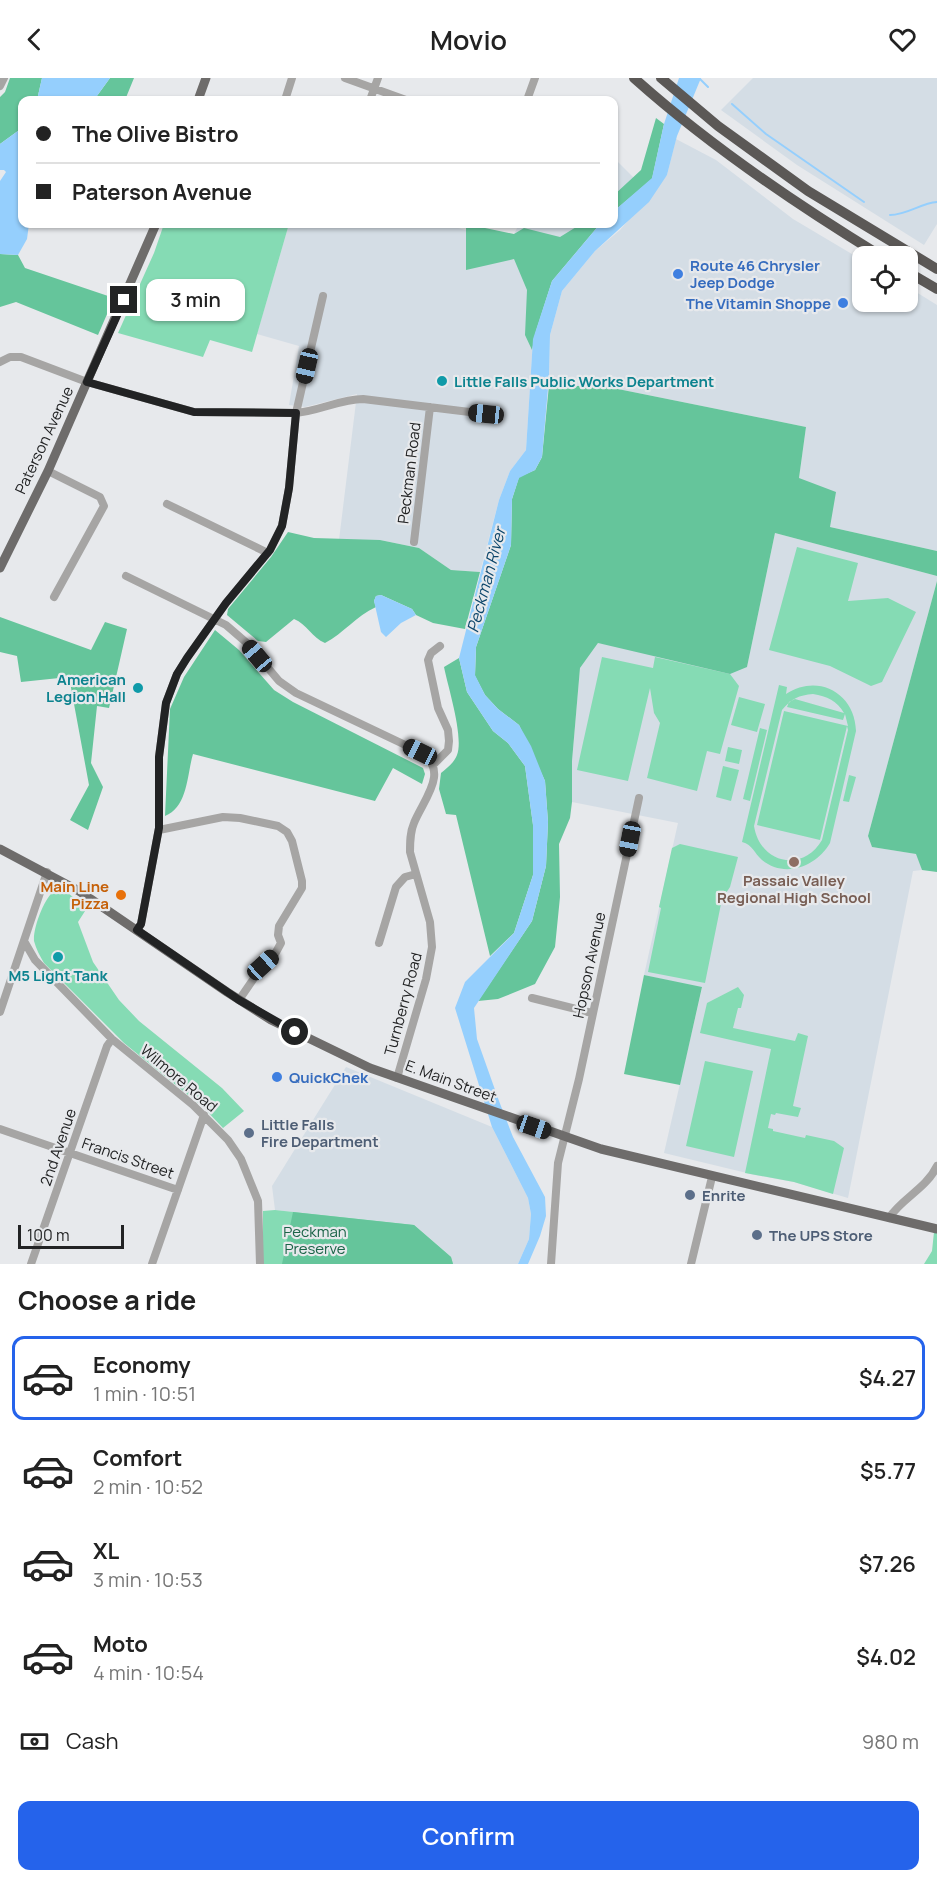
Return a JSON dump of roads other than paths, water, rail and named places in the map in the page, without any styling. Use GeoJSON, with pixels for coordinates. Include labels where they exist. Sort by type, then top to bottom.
{"type":"FeatureCollection","features":[{"type":"Feature","properties":{"kind":"highway"},"geometry":{"type":"LineString","coordinates":[[634,78],[660,102],[777,191],[865,246]]}},
{"type":"Feature","properties":{"kind":"highway"},"geometry":{"type":"LineString","coordinates":[[665,81],[763,160],[808,191],[937,269]]}},
{"type":"Feature","properties":{"kind":"highway"},"geometry":{"type":"LineString","coordinates":[[918,278],[937,289]]}},
{"type":"Feature","properties":{"kind":"main road"},"geometry":{"type":"LineString","coordinates":[[199,96],[206,78]]}},
{"type":"Feature","properties":{"kind":"main road","name":"Paterson Avenue"},"geometry":{"type":"LineString","coordinates":[[0,568],[48,471],[154,228]]}},
{"type":"Feature","properties":{"kind":"main road","name":"E. Main Street"},"geometry":{"type":"LineString","coordinates":[[0,849],[80,891],[271,1020],[332,1051],[397,1078],[601,1149],[937,1229]]}},
{"type":"Feature","properties":{"kind":"street"},"geometry":{"type":"LineString","coordinates":[[0,86],[4,78]]}},
{"type":"Feature","properties":{"kind":"street"},"geometry":{"type":"LineString","coordinates":[[286,96],[292,78]]}},
{"type":"Feature","properties":{"kind":"street"},"geometry":{"type":"LineString","coordinates":[[345,78],[394,96]]}},
{"type":"Feature","properties":{"kind":"street"},"geometry":{"type":"LineString","coordinates":[[371,96],[378,78]]}},
{"type":"Feature","properties":{"kind":"street"},"geometry":{"type":"LineString","coordinates":[[528,96],[534,80]]}},
{"type":"Feature","properties":{"kind":"street"},"geometry":{"type":"LineString","coordinates":[[137,930],[141,924],[159,830],[159,757],[166,703],[177,674],[214,618],[268,553],[282,526],[289,488],[296,413],[323,296]]}},
{"type":"Feature","properties":{"kind":"street"},"geometry":{"type":"LineString","coordinates":[[0,362],[10,357],[21,357],[87,382],[194,412],[312,412],[356,399],[486,414]]}},
{"type":"Feature","properties":{"kind":"street","name":"Peckman Road"},"geometry":{"type":"LineString","coordinates":[[414,542],[430,407]]}},
{"type":"Feature","properties":{"kind":"street"},"geometry":{"type":"LineString","coordinates":[[48,471],[96,494],[102,499],[104,506],[54,597]]}},
{"type":"Feature","properties":{"kind":"street"},"geometry":{"type":"LineString","coordinates":[[167,504],[268,553]]}},
{"type":"Feature","properties":{"kind":"street"},"geometry":{"type":"LineString","coordinates":[[126,576],[226,625],[248,644],[279,681],[296,693],[420,752],[427,756],[433,765]]}},
{"type":"Feature","properties":{"kind":"street","name":"Turnberry Road"},"geometry":{"type":"LineString","coordinates":[[397,1078],[431,960],[430,922],[410,852],[411,832],[435,775],[433,765],[448,750],[450,741],[448,730],[438,708],[428,660],[430,653],[440,646]]}},
{"type":"Feature","properties":{"kind":"street","name":"Hopson Avenue"},"geometry":{"type":"LineString","coordinates":[[551,1264],[556,1175],[639,798]]}},
{"type":"Feature","properties":{"kind":"street"},"geometry":{"type":"LineString","coordinates":[[159,830],[215,818],[240,818],[278,826],[287,832],[292,841],[302,888],[279,926],[278,935],[281,943],[275,954],[263,965],[239,1000]]}},
{"type":"Feature","properties":{"kind":"street"},"geometry":{"type":"LineString","coordinates":[[0,1012],[47,872]]}},
{"type":"Feature","properties":{"kind":"street"},"geometry":{"type":"LineString","coordinates":[[379,942],[396,887],[405,877],[416,874]]}},
{"type":"Feature","properties":{"kind":"street","name":"Wilmore Road"},"geometry":{"type":"LineString","coordinates":[[24,941],[35,960],[112,1039],[204,1115],[228,1140],[241,1159],[258,1201],[260,1264]]}},
{"type":"Feature","properties":{"kind":"street"},"geometry":{"type":"LineString","coordinates":[[532,998],[592,1013]]}},
{"type":"Feature","properties":{"kind":"street","name":"2nd Avenue"},"geometry":{"type":"LineString","coordinates":[[31,1264],[106,1046],[112,1039]]}},
{"type":"Feature","properties":{"kind":"street"},"geometry":{"type":"LineString","coordinates":[[152,1264],[204,1115]]}},
{"type":"Feature","properties":{"kind":"street","name":"Francis Street"},"geometry":{"type":"LineString","coordinates":[[0,1129],[178,1190]]}},
{"type":"Feature","properties":{"kind":"street"},"geometry":{"type":"LineString","coordinates":[[889,1218],[897,1207],[926,1183],[937,1166]]}},
{"type":"Feature","properties":{"kind":"street"},"geometry":{"type":"LineString","coordinates":[[691,1264],[712,1177]]}},
{"type":"Feature","properties":{"kind":"water"},"geometry":{"type":"Polygon","coordinates":[[[42,78],[110,78],[97,96],[38,96],[42,78]]]}},
{"type":"Feature","properties":{"kind":"water","name":"Peckman River"},"geometry":{"type":"Polygon","coordinates":[[[679,78],[701,78],[677,136],[667,175],[649,202],[595,251],[562,291],[550,335],[542,457],[535,470],[519,478],[512,499],[511,545],[476,647],[475,675],[485,695],[498,709],[519,725],[531,746],[545,781],[548,822],[546,866],[532,921],[474,1008],[477,1039],[499,1101],[513,1137],[545,1197],[546,1216],[540,1236],[528,1264],[518,1264],[529,1239],[531,1214],[528,1198],[492,1127],[455,1008],[465,982],[514,933],[533,875],[533,825],[525,766],[508,743],[493,731],[467,692],[459,658],[499,500],[510,471],[526,450],[533,339],[552,281],[597,228],[618,228],[618,208],[652,178],[664,124],[679,78]]]}},
{"type":"Feature","properties":{"kind":"water"},"geometry":{"type":"Polygon","coordinates":[[[18,131],[18,228],[28,228],[27,239],[18,255],[0,254],[0,181],[6,172],[0,170],[0,144],[18,131]]]}},
{"type":"Feature","properties":{"kind":"water"},"geometry":{"type":"Polygon","coordinates":[[[381,595],[412,609],[416,615],[401,623],[386,637],[381,632],[374,601],[376,596],[381,595]]]}},
{"type":"Feature","properties":{"kind":"waterway"},"geometry":{"type":"LineString","coordinates":[[699,78],[708,87]]}},
{"type":"Feature","properties":{"kind":"waterway"},"geometry":{"type":"LineString","coordinates":[[732,104],[766,134],[864,202]]}},
{"type":"Feature","properties":{"kind":"waterway"},"geometry":{"type":"LineString","coordinates":[[890,215],[937,202]]}},
{"type":"Feature","properties":{"kind":"place","name":"Route 46 Chrysler Jeep Dodge"},"geometry":{"type":"Point","coordinates":[678,274]}},
{"type":"Feature","properties":{"kind":"place","name":"The Vitamin Shoppe"},"geometry":{"type":"Point","coordinates":[843,303]}},
{"type":"Feature","properties":{"kind":"place","name":"Little Falls Public Works Department"},"geometry":{"type":"Point","coordinates":[442,381]}},
{"type":"Feature","properties":{"kind":"place","name":"American Legion Hall"},"geometry":{"type":"Point","coordinates":[138,688]}},
{"type":"Feature","properties":{"kind":"place","name":"Passaic Valley Regional High School"},"geometry":{"type":"Point","coordinates":[794,862]}},
{"type":"Feature","properties":{"kind":"place","name":"Main Line Pizza"},"geometry":{"type":"Point","coordinates":[121,895]}},
{"type":"Feature","properties":{"kind":"place","name":"M5 Light Tank"},"geometry":{"type":"Point","coordinates":[58,957]}},
{"type":"Feature","properties":{"kind":"place","name":"QuickChek"},"geometry":{"type":"Point","coordinates":[277,1077]}},
{"type":"Feature","properties":{"kind":"place","name":"Little Falls Fire Department"},"geometry":{"type":"Point","coordinates":[249,1133]}},
{"type":"Feature","properties":{"kind":"place","name":"Enrite"},"geometry":{"type":"Point","coordinates":[690,1195]}},
{"type":"Feature","properties":{"kind":"place","name":"The UPS Store"},"geometry":{"type":"Point","coordinates":[757,1235]}},
{"type":"Feature","properties":{"kind":"park label","name":"Peckman Preserve"},"geometry":{"type":"Point","coordinates":[315,1240]}}]}
